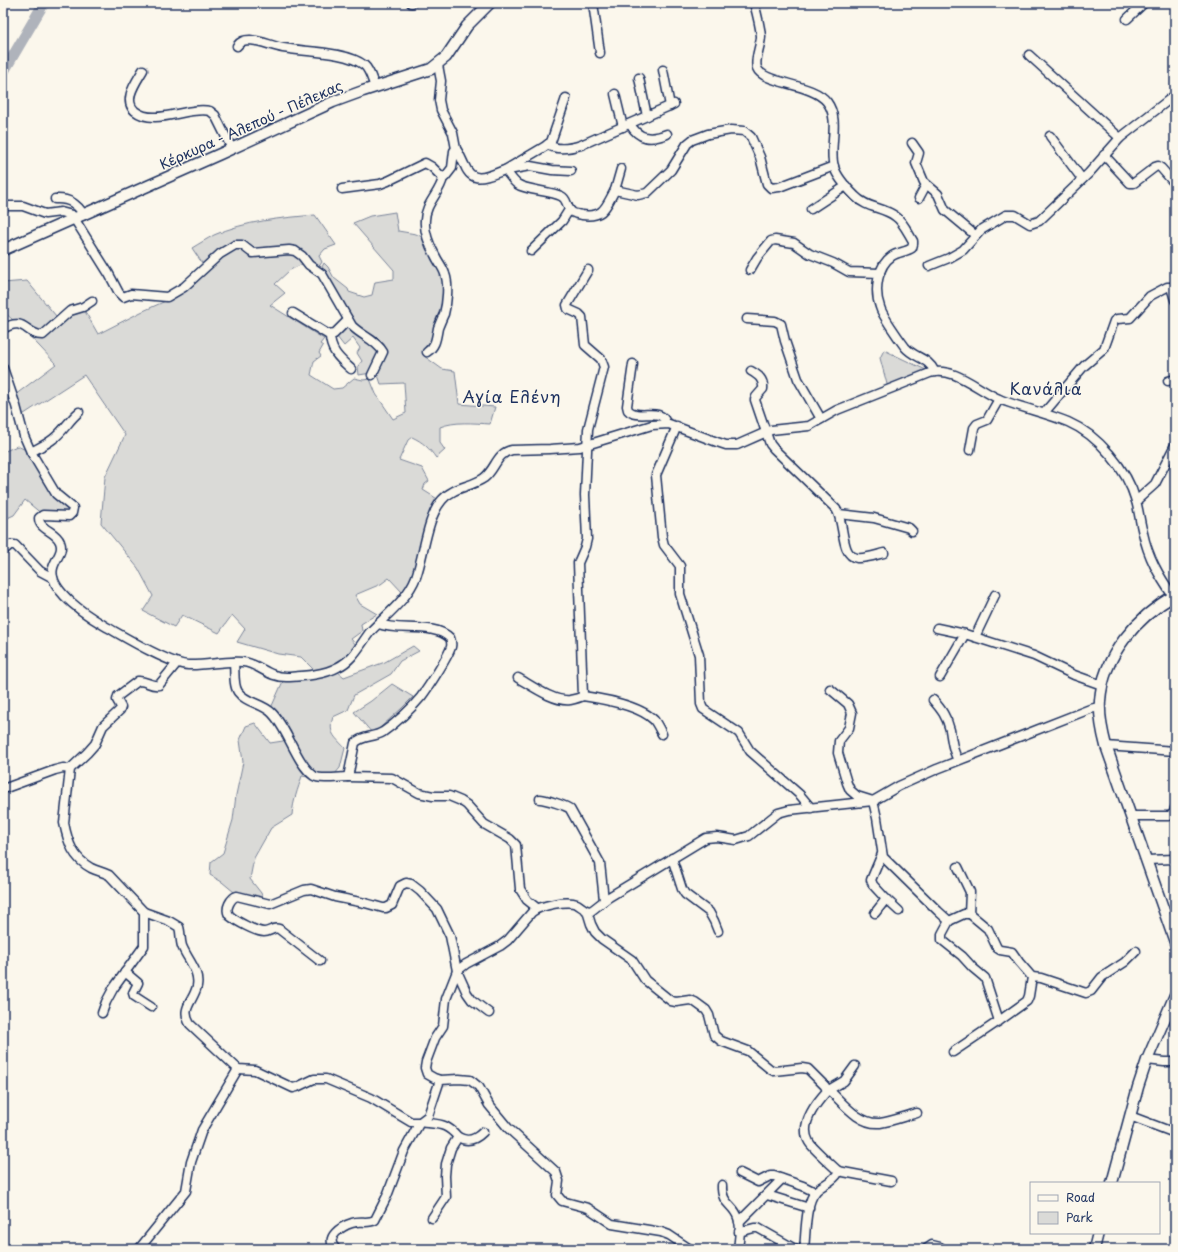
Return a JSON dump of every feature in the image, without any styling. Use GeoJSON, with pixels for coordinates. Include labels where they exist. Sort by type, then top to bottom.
{"type":"FeatureCollection","features":[{"type":"Feature","properties":{"kind":"main road","name":"Κέρκυρα - Αλεπού - Πέλεκας"},"geometry":{"type":"LineString","coordinates":[[3,250],[232,149],[327,105],[375,87],[427,71],[438,65],[446,57],[467,26],[485,4]]}},
{"type":"Feature","properties":{"kind":"main road"},"geometry":{"type":"LineString","coordinates":[[1174,595],[1146,615],[1126,636],[1113,657],[1102,685],[1100,722],[1106,746],[1175,942]]}},
{"type":"Feature","properties":{"kind":"main road"},"geometry":{"type":"LineString","coordinates":[[1112,1182],[1147,1060],[1174,1000]]}},
{"type":"Feature","properties":{"kind":"main road"},"geometry":{"type":"LineString","coordinates":[[1094,1249],[1098,1234]]}},
{"type":"Feature","properties":{"kind":"street"},"geometry":{"type":"LineString","coordinates":[[594,3],[600,53]]}},
{"type":"Feature","properties":{"kind":"street"},"geometry":{"type":"LineString","coordinates":[[754,3],[761,37],[757,67],[762,74],[806,88],[827,102],[832,113],[834,166],[837,173],[846,186],[861,202],[897,217],[913,241],[914,244],[912,248],[893,256],[884,265],[880,274],[877,293],[879,306],[882,313],[905,346],[929,362],[935,372]]}},
{"type":"Feature","properties":{"kind":"street"},"geometry":{"type":"LineString","coordinates":[[1127,19],[1144,3]]}},
{"type":"Feature","properties":{"kind":"street"},"geometry":{"type":"LineString","coordinates":[[237,46],[243,41],[249,40],[283,48],[341,56],[364,65],[368,69],[375,87]]}},
{"type":"Feature","properties":{"kind":"street"},"geometry":{"type":"LineString","coordinates":[[1029,55],[1120,138]]}},
{"type":"Feature","properties":{"kind":"street"},"geometry":{"type":"LineString","coordinates":[[438,65],[441,81],[439,100],[441,110],[453,133],[456,149],[467,172],[473,177],[481,178],[505,170],[530,166],[552,170],[571,171]]}},
{"type":"Feature","properties":{"kind":"street"},"geometry":{"type":"LineString","coordinates":[[143,70],[133,87],[129,99],[132,108],[136,112],[142,115],[160,117],[188,110],[210,111],[215,115],[232,149]]}},
{"type":"Feature","properties":{"kind":"street"},"geometry":{"type":"LineString","coordinates":[[548,144],[550,146],[557,147],[576,146],[592,141],[672,105],[663,70]]}},
{"type":"Feature","properties":{"kind":"street"},"geometry":{"type":"LineString","coordinates":[[639,78],[647,116]]}},
{"type":"Feature","properties":{"kind":"street"},"geometry":{"type":"LineString","coordinates":[[615,94],[626,125],[635,132],[642,136],[658,137],[667,134]]}},
{"type":"Feature","properties":{"kind":"street"},"geometry":{"type":"LineString","coordinates":[[929,266],[949,258],[962,250],[983,228],[1006,215],[1015,216],[1030,224],[1039,221],[1082,179],[1120,138],[1175,95]]}},
{"type":"Feature","properties":{"kind":"street"},"geometry":{"type":"LineString","coordinates":[[505,170],[548,144],[553,136],[566,98]]}},
{"type":"Feature","properties":{"kind":"street"},"geometry":{"type":"LineString","coordinates":[[614,190],[638,195],[647,193],[673,167],[689,142],[703,135],[727,130],[742,130],[749,135],[760,157],[767,184],[771,188],[779,188],[834,166]]}},
{"type":"Feature","properties":{"kind":"street"},"geometry":{"type":"LineString","coordinates":[[1050,136],[1082,179]]}},
{"type":"Feature","properties":{"kind":"street"},"geometry":{"type":"LineString","coordinates":[[912,143],[919,154],[917,164],[926,184],[938,194],[944,210],[975,235]]}},
{"type":"Feature","properties":{"kind":"street"},"geometry":{"type":"LineString","coordinates":[[427,352],[432,349],[434,345],[438,328],[444,314],[447,286],[446,275],[429,243],[425,220],[428,208],[442,185],[443,178],[452,168],[454,151],[456,149]]}},
{"type":"Feature","properties":{"kind":"street"},"geometry":{"type":"LineString","coordinates":[[1104,155],[1130,183],[1134,183],[1158,166],[1175,184]]}},
{"type":"Feature","properties":{"kind":"street"},"geometry":{"type":"LineString","coordinates":[[342,189],[374,185],[388,181],[425,163],[429,164],[443,178]]}},
{"type":"Feature","properties":{"kind":"street"},"geometry":{"type":"LineString","coordinates":[[505,170],[519,185],[546,191],[564,198],[569,210],[576,214],[591,216],[605,209],[614,190],[621,169]]}},
{"type":"Feature","properties":{"kind":"street"},"geometry":{"type":"LineString","coordinates":[[919,198],[926,184]]}},
{"type":"Feature","properties":{"kind":"street"},"geometry":{"type":"LineString","coordinates":[[811,209],[846,186]]}},
{"type":"Feature","properties":{"kind":"street"},"geometry":{"type":"LineString","coordinates":[[55,199],[74,202],[80,217],[121,296],[132,294],[167,297],[184,286],[220,254],[239,244],[253,253],[289,250],[295,251],[322,274],[352,326],[359,333],[379,344],[383,352],[372,375]]}},
{"type":"Feature","properties":{"kind":"street"},"geometry":{"type":"LineString","coordinates":[[9,206],[22,206],[45,214],[66,213],[80,217]]}},
{"type":"Feature","properties":{"kind":"street"},"geometry":{"type":"LineString","coordinates":[[531,251],[557,226],[569,210]]}},
{"type":"Feature","properties":{"kind":"street"},"geometry":{"type":"LineString","coordinates":[[750,270],[757,258],[771,241],[775,240],[794,243],[810,254],[833,263],[849,272],[880,274]]}},
{"type":"Feature","properties":{"kind":"street"},"geometry":{"type":"LineString","coordinates":[[583,696],[577,570],[579,557],[585,547],[586,539],[585,495],[589,418],[604,367],[601,359],[585,345],[582,317],[568,309],[567,305],[588,270]]}},
{"type":"Feature","properties":{"kind":"street"},"geometry":{"type":"LineString","coordinates":[[1044,413],[1084,366],[1104,349],[1114,321],[1117,319],[1130,318],[1150,296],[1167,287],[1171,287],[1175,300]]}},
{"type":"Feature","properties":{"kind":"street"},"geometry":{"type":"LineString","coordinates":[[3,329],[19,324],[37,334],[43,335],[70,311],[83,307],[92,301]]}},
{"type":"Feature","properties":{"kind":"street"},"geometry":{"type":"LineString","coordinates":[[293,313],[324,333],[330,335],[334,334],[348,320]]}},
{"type":"Feature","properties":{"kind":"street"},"geometry":{"type":"LineString","coordinates":[[747,319],[775,321],[781,324],[798,379],[821,419]]}},
{"type":"Feature","properties":{"kind":"street"},"geometry":{"type":"LineString","coordinates":[[330,335],[332,348],[341,360],[351,369]]}},
{"type":"Feature","properties":{"kind":"street"},"geometry":{"type":"LineString","coordinates":[[632,364],[627,406],[628,410],[634,414],[661,415],[665,418],[666,423]]}},
{"type":"Feature","properties":{"kind":"street"},"geometry":{"type":"LineString","coordinates":[[3,368],[16,406],[24,436],[31,452],[56,494],[71,506],[73,510],[69,516],[43,515],[39,518],[41,525],[52,532],[59,539],[61,544],[61,550],[52,568],[53,578],[57,586],[72,603],[90,617],[177,663],[193,665],[234,662],[248,663],[266,672],[281,677],[305,675],[332,670],[340,666],[350,659],[404,596],[414,582],[438,504],[445,496],[482,479],[492,470],[500,456],[509,450],[566,448],[587,445],[652,425],[666,423],[711,440],[734,445],[766,432],[779,429],[806,427],[815,424],[831,413],[935,372],[943,371],[950,373],[999,399],[1044,413],[1076,426],[1106,451],[1122,471],[1133,492],[1149,555],[1158,574],[1174,595]]}},
{"type":"Feature","properties":{"kind":"street"},"geometry":{"type":"LineString","coordinates":[[751,371],[760,377],[763,383],[763,389],[755,400],[770,444],[778,454],[833,506],[839,514],[846,547],[851,556],[858,558],[884,553]]}},
{"type":"Feature","properties":{"kind":"street"},"geometry":{"type":"LineString","coordinates":[[970,450],[974,428],[977,424],[987,420],[999,399]]}},
{"type":"Feature","properties":{"kind":"street"},"geometry":{"type":"LineString","coordinates":[[31,452],[53,439],[79,412]]}},
{"type":"Feature","properties":{"kind":"street"},"geometry":{"type":"LineString","coordinates":[[676,426],[656,475],[662,537],[664,545],[680,566],[680,594],[699,655],[701,704],[703,709],[739,733],[745,745],[800,795],[811,808]]}},
{"type":"Feature","properties":{"kind":"street"},"geometry":{"type":"LineString","coordinates":[[1136,501],[1155,484],[1175,445]]}},
{"type":"Feature","properties":{"kind":"street"},"geometry":{"type":"LineString","coordinates":[[839,514],[874,518],[912,530]]}},
{"type":"Feature","properties":{"kind":"street"},"geometry":{"type":"LineString","coordinates":[[3,551],[10,545],[15,544],[40,571],[53,578]]}},
{"type":"Feature","properties":{"kind":"street"},"geometry":{"type":"LineString","coordinates":[[975,637],[995,595]]}},
{"type":"Feature","properties":{"kind":"street"},"geometry":{"type":"LineString","coordinates":[[348,777],[355,743],[363,738],[373,737],[382,732],[414,705],[424,693],[451,647],[449,637],[439,632],[419,628],[390,628],[379,624]]}},
{"type":"Feature","properties":{"kind":"street"},"geometry":{"type":"LineString","coordinates":[[937,628],[965,634],[1034,656],[1074,675],[1102,685]]}},
{"type":"Feature","properties":{"kind":"street"},"geometry":{"type":"LineString","coordinates":[[940,677],[965,634]]}},
{"type":"Feature","properties":{"kind":"street"},"geometry":{"type":"LineString","coordinates":[[234,662],[238,692],[244,698],[265,707],[274,715],[309,771],[317,777],[392,778],[419,793],[433,796],[449,796],[461,801],[467,805],[484,824],[510,839],[516,845],[520,889],[527,900],[537,908]]}},
{"type":"Feature","properties":{"kind":"street"},"geometry":{"type":"LineString","coordinates":[[177,663],[159,685],[151,685],[141,680],[118,696],[117,700],[120,710],[103,726],[95,744],[70,769],[64,823],[71,848],[78,859],[92,868],[109,875],[144,912],[174,923],[179,928],[182,945],[196,974],[197,982],[195,991],[186,1011],[187,1019],[190,1024],[238,1068],[255,1070],[293,1088],[314,1079],[326,1079],[371,1098],[411,1122],[446,1126],[450,1128],[458,1137],[465,1140],[473,1140],[478,1138],[483,1132]]}},
{"type":"Feature","properties":{"kind":"street"},"geometry":{"type":"LineString","coordinates":[[518,678],[543,693],[563,700],[573,700],[583,696],[624,705],[641,712],[654,721],[662,734]]}},
{"type":"Feature","properties":{"kind":"street"},"geometry":{"type":"LineString","coordinates":[[830,689],[848,704],[852,713],[849,728],[840,739],[838,747],[841,765],[847,783],[853,793],[872,801]]}},
{"type":"Feature","properties":{"kind":"street"},"geometry":{"type":"LineString","coordinates":[[933,700],[947,718],[953,753],[958,760]]}},
{"type":"Feature","properties":{"kind":"street"},"geometry":{"type":"LineString","coordinates":[[587,911],[593,910],[604,900],[706,838],[717,837],[736,840],[749,836],[778,814],[789,810],[872,801],[899,786],[958,760],[1090,708],[1100,707]]}},
{"type":"Feature","properties":{"kind":"street"},"geometry":{"type":"LineString","coordinates":[[1106,746],[1175,751]]}},
{"type":"Feature","properties":{"kind":"street"},"geometry":{"type":"LineString","coordinates":[[3,789],[55,770],[63,768],[70,769]]}},
{"type":"Feature","properties":{"kind":"street"},"geometry":{"type":"LineString","coordinates":[[540,799],[558,805],[565,805],[570,809],[600,863],[604,900]]}},
{"type":"Feature","properties":{"kind":"street"},"geometry":{"type":"LineString","coordinates":[[872,801],[877,818],[883,857],[949,921]]}},
{"type":"Feature","properties":{"kind":"street"},"geometry":{"type":"LineString","coordinates":[[1131,816],[1169,816],[1174,813],[1175,808]]}},
{"type":"Feature","properties":{"kind":"street"},"geometry":{"type":"LineString","coordinates":[[882,854],[871,880],[873,885],[886,899],[899,910]]}},
{"type":"Feature","properties":{"kind":"street"},"geometry":{"type":"LineString","coordinates":[[672,858],[685,894],[709,912],[718,931]]}},
{"type":"Feature","properties":{"kind":"street"},"geometry":{"type":"LineString","coordinates":[[1146,860],[1175,859]]}},
{"type":"Feature","properties":{"kind":"street"},"geometry":{"type":"LineString","coordinates":[[958,866],[970,892],[969,914]]}},
{"type":"Feature","properties":{"kind":"street"},"geometry":{"type":"LineString","coordinates":[[320,961],[279,929],[274,929],[268,932],[258,931],[230,916],[227,910],[233,898],[238,896],[270,904],[304,890],[311,889],[365,902],[383,908],[392,905],[400,886],[408,883],[420,891],[437,909],[450,936],[457,971],[469,996],[489,1013]]}},
{"type":"Feature","properties":{"kind":"street"},"geometry":{"type":"LineString","coordinates":[[875,913],[886,899]]}},
{"type":"Feature","properties":{"kind":"street"},"geometry":{"type":"LineString","coordinates":[[690,1249],[661,1232],[612,1224],[585,1207],[560,1200],[557,1193],[559,1181],[558,1174],[508,1128],[489,1105],[479,1087],[470,1080],[440,1080],[430,1077],[427,1074],[425,1065],[435,1038],[443,1026],[446,1000],[457,971],[466,964],[500,946],[508,940],[537,908],[569,903],[576,904],[587,911],[595,932],[602,939],[632,960],[645,980],[671,1001],[676,1002],[690,1000],[706,1010],[714,1035],[722,1041],[748,1051],[774,1071],[808,1068],[826,1086],[828,1091],[862,1119],[870,1122],[881,1123],[917,1113]]}},
{"type":"Feature","properties":{"kind":"street"},"geometry":{"type":"LineString","coordinates":[[102,1013],[106,1002],[144,946],[144,912]]}},
{"type":"Feature","properties":{"kind":"street"},"geometry":{"type":"LineString","coordinates":[[999,1021],[985,978],[962,956],[942,940],[942,934],[949,921],[964,914],[969,914],[988,929],[997,948],[1012,952],[1032,977],[1041,978],[1088,993],[1102,977],[1124,962],[1136,951]]}},
{"type":"Feature","properties":{"kind":"street"},"geometry":{"type":"LineString","coordinates":[[125,972],[138,982],[138,986],[133,994],[134,996],[151,1007]]}},
{"type":"Feature","properties":{"kind":"street"},"geometry":{"type":"LineString","coordinates":[[953,1052],[1027,1001],[1032,977]]}},
{"type":"Feature","properties":{"kind":"street"},"geometry":{"type":"LineString","coordinates":[[1147,1060],[1175,1062]]}},
{"type":"Feature","properties":{"kind":"street"},"geometry":{"type":"LineString","coordinates":[[855,1066],[844,1081],[828,1091],[815,1104],[811,1112],[806,1133],[809,1142],[838,1171],[890,1181]]}},
{"type":"Feature","properties":{"kind":"street"},"geometry":{"type":"LineString","coordinates":[[139,1249],[186,1191],[191,1162],[202,1130],[238,1068]]}},
{"type":"Feature","properties":{"kind":"street"},"geometry":{"type":"LineString","coordinates":[[336,1249],[331,1245],[331,1241],[332,1237],[339,1230],[352,1223],[369,1222],[375,1220],[387,1196],[404,1151],[420,1122],[427,1118],[430,1114],[440,1080]]}},
{"type":"Feature","properties":{"kind":"street"},"geometry":{"type":"LineString","coordinates":[[1130,1116],[1175,1133]]}},
{"type":"Feature","properties":{"kind":"street"},"geometry":{"type":"LineString","coordinates":[[432,1218],[446,1197],[446,1164],[451,1148],[458,1137]]}},
{"type":"Feature","properties":{"kind":"street"},"geometry":{"type":"LineString","coordinates":[[804,1249],[809,1208],[812,1197],[815,1192],[836,1177],[838,1171]]}},
{"type":"Feature","properties":{"kind":"street"},"geometry":{"type":"LineString","coordinates":[[740,1173],[758,1182],[772,1176],[803,1186],[815,1192]]}},
{"type":"Feature","properties":{"kind":"street"},"geometry":{"type":"LineString","coordinates":[[739,1222],[782,1179]]}},
{"type":"Feature","properties":{"kind":"street"},"geometry":{"type":"LineString","coordinates":[[722,1185],[723,1196],[737,1215],[739,1222],[740,1232],[738,1249]]}},
{"type":"Feature","properties":{"kind":"street"},"geometry":{"type":"LineString","coordinates":[[767,1195],[809,1208]]}},
{"type":"Feature","properties":{"kind":"street"},"geometry":{"type":"LineString","coordinates":[[740,1232],[758,1228],[795,1249]]}},
{"type":"Feature","properties":{"kind":"street"},"geometry":{"type":"LineString","coordinates":[[926,1249],[932,1245],[936,1245],[942,1249]]}},
{"type":"Feature","properties":{"kind":"green space"},"geometry":{"type":"Polygon","coordinates":[[[395,212],[398,231],[416,234],[422,237],[442,275],[444,300],[431,348],[424,351],[424,356],[442,369],[455,371],[459,404],[495,407],[490,424],[458,423],[440,427],[440,443],[445,450],[436,458],[423,443],[412,437],[408,440],[399,460],[422,468],[429,481],[425,484],[423,490],[439,500],[409,582],[402,592],[389,578],[381,584],[355,595],[360,604],[377,614],[361,624],[362,631],[351,639],[356,645],[346,657],[334,665],[314,670],[301,657],[278,654],[237,642],[245,629],[232,615],[219,633],[182,615],[174,627],[143,611],[153,596],[138,568],[101,523],[105,477],[125,435],[84,375],[21,416],[15,395],[56,364],[24,330],[3,311],[3,283],[27,281],[61,322],[72,312],[82,310],[86,313],[98,334],[170,299],[204,266],[192,248],[214,235],[251,223],[315,215],[336,245],[325,249],[319,256],[322,262],[318,268],[309,261],[290,270],[275,284],[285,293],[270,305],[324,339],[320,344],[323,346],[319,353],[321,356],[314,361],[311,375],[333,389],[342,388],[354,378],[363,380],[370,379],[376,394],[393,419],[406,413],[404,383],[381,384],[377,372],[359,375],[358,366],[362,361],[357,353],[360,348],[353,338],[344,346],[337,337],[352,322],[321,269],[324,263],[334,278],[348,289],[349,292],[364,297],[372,295],[375,282],[394,279],[394,270],[353,223],[370,216],[395,212]]]}},
{"type":"Feature","properties":{"kind":"green space"},"geometry":{"type":"Polygon","coordinates":[[[884,350],[928,371],[888,388],[880,358],[884,350]]]}},
{"type":"Feature","properties":{"kind":"green space"},"geometry":{"type":"Polygon","coordinates":[[[17,446],[31,452],[72,513],[43,515],[25,500],[14,515],[3,520],[3,452],[17,446]]]}},
{"type":"Feature","properties":{"kind":"green space"},"geometry":{"type":"Polygon","coordinates":[[[413,646],[419,651],[400,661],[391,674],[354,695],[348,710],[333,717],[331,727],[333,734],[345,748],[340,768],[334,775],[314,778],[302,776],[292,815],[271,828],[254,858],[250,879],[261,893],[264,901],[234,892],[222,882],[210,875],[211,862],[223,853],[233,820],[236,795],[243,762],[240,740],[246,726],[255,723],[270,743],[283,741],[291,732],[281,718],[271,708],[284,679],[337,671],[344,677],[385,662],[413,646]]]}},
{"type":"Feature","properties":{"kind":"green space"},"geometry":{"type":"Polygon","coordinates":[[[392,684],[413,697],[373,734],[354,712],[371,701],[392,684]]]}},
{"type":"Feature","properties":{"kind":"waterway"},"geometry":{"type":"LineString","coordinates":[[3,73],[44,3]]}},
{"type":"Feature","properties":{"kind":"district","name":"Κανάλια"},"geometry":{"type":"Point","coordinates":[1046,389]}},
{"type":"Feature","properties":{"kind":"district","name":"Αγία Ελένη"},"geometry":{"type":"Point","coordinates":[512,397]}}]}
